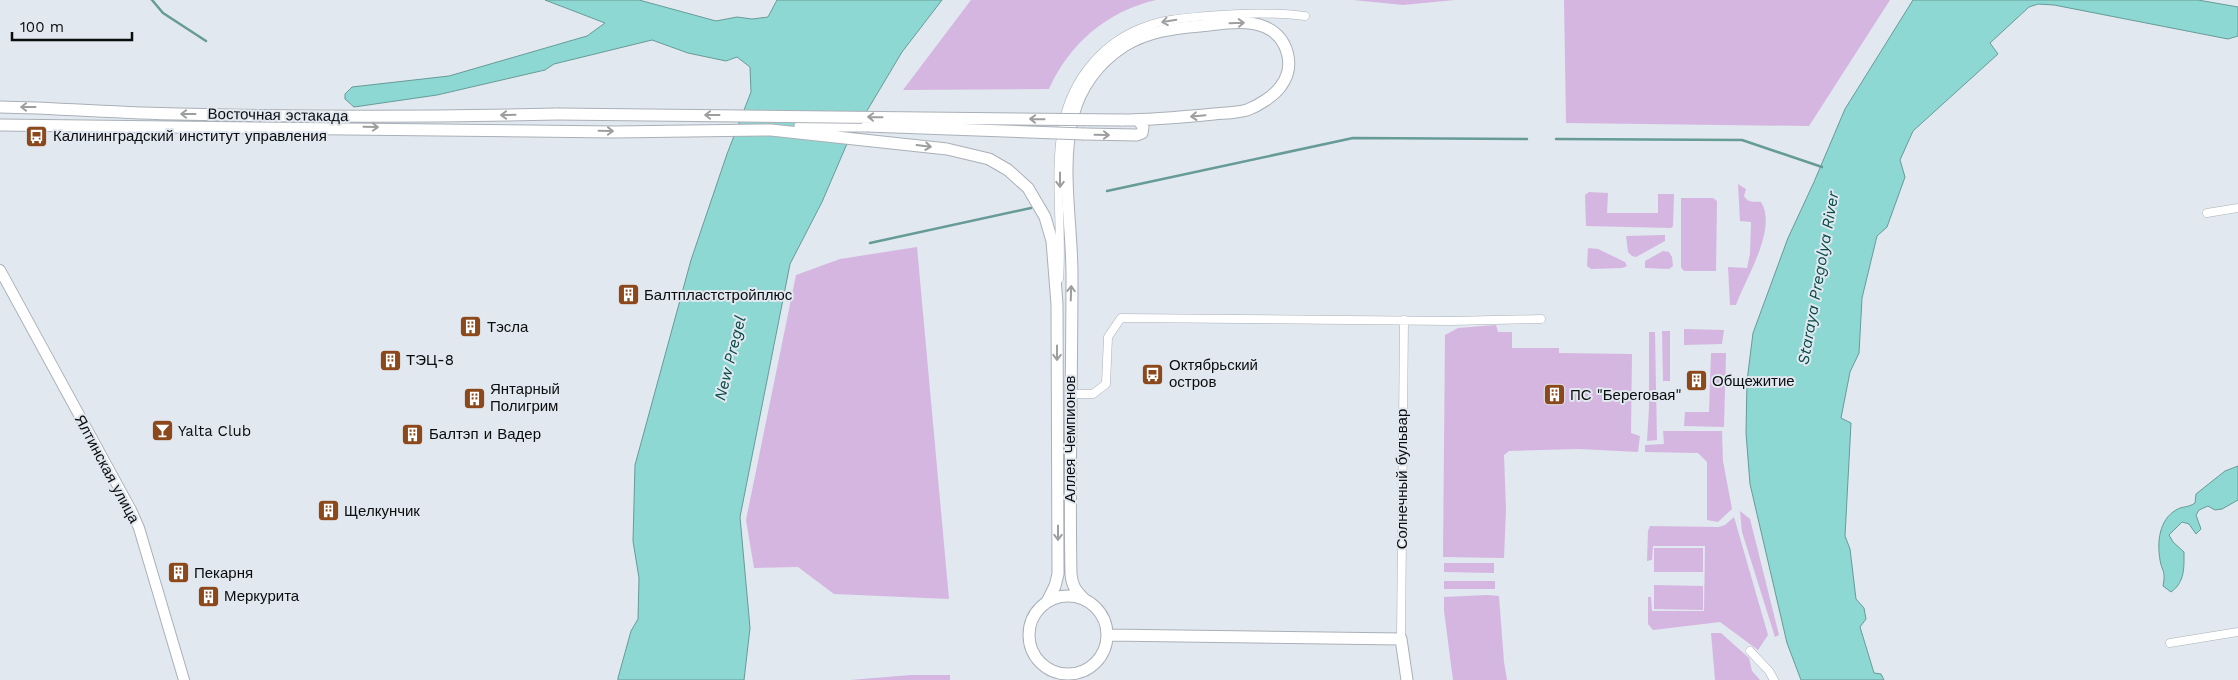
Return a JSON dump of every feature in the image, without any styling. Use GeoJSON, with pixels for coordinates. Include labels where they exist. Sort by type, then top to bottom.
{"type":"FeatureCollection","features":[{"type":"Feature","properties":{"kind":"main road","name":"Аллея Чемпионов"},"geometry":{"type":"LineString","coordinates":[[1107,635],[1101,614],[1075,590],[1071,583],[1070,574],[1072,274],[1068,189],[1069,138],[1073,116],[1082,93],[1105,61],[1121,48],[1138,38],[1162,30],[1188,26],[1257,24],[1272,31],[1284,46],[1288,66],[1283,82],[1273,94],[1246,110],[1135,120]]}},
{"type":"Feature","properties":{"kind":"main road","name":"Восточная эстакада"},"geometry":{"type":"LineString","coordinates":[[0,107],[56,107],[100,111],[187,114],[439,116],[557,114],[1135,120]]}},
{"type":"Feature","properties":{"kind":"main road"},"geometry":{"type":"LineString","coordinates":[[771,130],[796,126],[867,126],[1138,135],[1142,133],[1144,127],[1139,121],[1135,120]]}},
{"type":"Feature","properties":{"kind":"main road","name":"Восточная эстакада"},"geometry":{"type":"LineString","coordinates":[[0,124],[557,131],[771,130]]}},
{"type":"Feature","properties":{"kind":"main road","name":"Аллея Чемпионов"},"geometry":{"type":"LineString","coordinates":[[771,130],[971,153],[999,164],[1028,188],[1037,200],[1050,230],[1058,304],[1058,574],[1056,586],[1047,602],[1033,620],[1030,642],[1041,662],[1062,676],[1090,667]]}},
{"type":"Feature","properties":{"kind":"main road"},"geometry":{"type":"LineString","coordinates":[[1047,602],[1061,597],[1084,599]]}},
{"type":"Feature","properties":{"kind":"main road"},"geometry":{"type":"LineString","coordinates":[[1082,680],[1104,650],[1107,635],[1401,639]]}},
{"type":"Feature","properties":{"kind":"main road","name":"Солнечный бульвар"},"geometry":{"type":"LineString","coordinates":[[1401,639],[1407,680]]}},
{"type":"Feature","properties":{"kind":"street"},"geometry":{"type":"LineString","coordinates":[[1058,304],[1061,137],[1070,98],[1087,68],[1116,41],[1135,31],[1155,24],[1175,20],[1247,13],[1305,16]]}},
{"type":"Feature","properties":{"kind":"street"},"geometry":{"type":"LineString","coordinates":[[2208,213],[2238,208]]}},
{"type":"Feature","properties":{"kind":"street","name":"Ялтинская улица"},"geometry":{"type":"LineString","coordinates":[[0,270],[131,510],[139,528],[184,680]]}},
{"type":"Feature","properties":{"kind":"street"},"geometry":{"type":"LineString","coordinates":[[1071,394],[1093,394],[1106,384],[1108,337],[1121,318],[1541,319]]}},
{"type":"Feature","properties":{"kind":"street","name":"Солнечный бульвар"},"geometry":{"type":"LineString","coordinates":[[1401,639],[1404,320]]}},
{"type":"Feature","properties":{"kind":"street"},"geometry":{"type":"LineString","coordinates":[[2170,643],[2238,632]]}},
{"type":"Feature","properties":{"kind":"street"},"geometry":{"type":"LineString","coordinates":[[1750,651],[1769,671],[1774,680]]}},
{"type":"Feature","properties":{"kind":"shaded area"},"geometry":{"type":"Polygon","coordinates":[[[971,0],[1156,0],[1121,12],[1092,32],[1067,58],[1049,89],[903,90],[971,0]]]}},
{"type":"Feature","properties":{"kind":"shaded area"},"geometry":{"type":"Polygon","coordinates":[[[1353,0],[1455,0],[1403,5],[1353,0]]]}},
{"type":"Feature","properties":{"kind":"shaded area"},"geometry":{"type":"Polygon","coordinates":[[[1564,0],[1890,0],[1809,126],[1566,123],[1564,0]]]}},
{"type":"Feature","properties":{"kind":"shaded area"},"geometry":{"type":"Polygon","coordinates":[[[1738,184],[1746,189],[1744,196],[1748,200],[1761,202],[1765,213],[1766,226],[1758,254],[1736,305],[1730,305],[1728,267],[1747,268],[1750,254],[1751,222],[1740,221],[1738,184]]]}},
{"type":"Feature","properties":{"kind":"shaded area"},"geometry":{"type":"Polygon","coordinates":[[[1589,192],[1608,193],[1607,213],[1658,213],[1658,194],[1674,194],[1673,226],[1671,228],[1586,226],[1585,195],[1589,192]]]}},
{"type":"Feature","properties":{"kind":"shaded area"},"geometry":{"type":"Polygon","coordinates":[[[1681,198],[1713,198],[1717,201],[1716,271],[1684,271],[1681,267],[1681,198]]]}},
{"type":"Feature","properties":{"kind":"shaded area"},"geometry":{"type":"Polygon","coordinates":[[[1665,235],[1665,241],[1636,257],[1628,252],[1626,236],[1665,235]]]}},
{"type":"Feature","properties":{"kind":"shaded area"},"geometry":{"type":"Polygon","coordinates":[[[917,247],[949,599],[834,594],[798,567],[754,568],[746,520],[796,275],[840,259],[917,247]]]}},
{"type":"Feature","properties":{"kind":"shaded area"},"geometry":{"type":"Polygon","coordinates":[[[1588,248],[1598,249],[1625,262],[1627,266],[1622,268],[1591,269],[1587,266],[1588,248]]]}},
{"type":"Feature","properties":{"kind":"shaded area"},"geometry":{"type":"Polygon","coordinates":[[[1663,251],[1669,252],[1672,257],[1673,266],[1669,269],[1645,268],[1645,261],[1663,251]]]}},
{"type":"Feature","properties":{"kind":"shaded area"},"geometry":{"type":"Polygon","coordinates":[[[1496,325],[1498,332],[1512,332],[1512,348],[1559,348],[1559,353],[1632,354],[1631,433],[1640,436],[1638,452],[1579,449],[1509,451],[1504,455],[1506,510],[1504,558],[1443,557],[1445,335],[1458,328],[1496,325]]]}},
{"type":"Feature","properties":{"kind":"shaded area"},"geometry":{"type":"Polygon","coordinates":[[[1684,329],[1724,330],[1722,344],[1684,345],[1684,329]]]}},
{"type":"Feature","properties":{"kind":"shaded area"},"geometry":{"type":"Polygon","coordinates":[[[1662,331],[1670,331],[1670,381],[1663,381],[1662,331]]]}},
{"type":"Feature","properties":{"kind":"shaded area"},"geometry":{"type":"Polygon","coordinates":[[[1649,332],[1655,332],[1657,440],[1647,441],[1649,408],[1649,332]]]}},
{"type":"Feature","properties":{"kind":"shaded area"},"geometry":{"type":"Polygon","coordinates":[[[1711,353],[1726,353],[1724,427],[1684,426],[1685,412],[1709,412],[1711,353]]]}},
{"type":"Feature","properties":{"kind":"shaded area"},"geometry":{"type":"Polygon","coordinates":[[[1663,431],[1722,431],[1723,461],[1732,509],[1718,522],[1707,520],[1707,462],[1698,453],[1645,452],[1645,445],[1664,444],[1663,431]]]}},
{"type":"Feature","properties":{"kind":"shaded area"},"geometry":{"type":"Polygon","coordinates":[[[1740,511],[1750,519],[1779,635],[1775,637],[1742,532],[1740,511]]]}},
{"type":"Feature","properties":{"kind":"shaded area"},"geometry":{"type":"Polygon","coordinates":[[[1734,517],[1768,635],[1758,650],[1720,622],[1653,630],[1648,624],[1648,597],[1651,597],[1652,611],[1704,611],[1705,546],[1653,546],[1652,560],[1647,561],[1648,531],[1650,526],[1719,527],[1725,525],[1734,517]]]}},
{"type":"Feature","properties":{"kind":"shaded area"},"geometry":{"type":"Polygon","coordinates":[[[1654,548],[1703,548],[1703,572],[1654,572],[1654,548]]]}},
{"type":"Feature","properties":{"kind":"shaded area"},"geometry":{"type":"Polygon","coordinates":[[[1444,563],[1494,563],[1494,573],[1444,572],[1444,563]]]}},
{"type":"Feature","properties":{"kind":"shaded area"},"geometry":{"type":"Polygon","coordinates":[[[1444,581],[1495,581],[1495,589],[1444,589],[1444,581]]]}},
{"type":"Feature","properties":{"kind":"shaded area"},"geometry":{"type":"Polygon","coordinates":[[[1654,585],[1703,586],[1703,610],[1654,609],[1654,585]]]}},
{"type":"Feature","properties":{"kind":"shaded area"},"geometry":{"type":"Polygon","coordinates":[[[1499,596],[1507,680],[1453,680],[1444,611],[1444,597],[1499,596]]]}},
{"type":"Feature","properties":{"kind":"shaded area"},"geometry":{"type":"Polygon","coordinates":[[[1711,633],[1721,633],[1749,658],[1752,671],[1760,680],[1715,680],[1711,633]]]}},
{"type":"Feature","properties":{"kind":"shaded area"},"geometry":{"type":"Polygon","coordinates":[[[911,675],[950,675],[950,680],[850,680],[911,675]]]}},
{"type":"Feature","properties":{"kind":"water","name":"New Pregel"},"geometry":{"type":"Polygon","coordinates":[[[545,0],[639,0],[716,21],[737,17],[752,19],[768,17],[777,0],[942,0],[902,52],[846,146],[822,202],[790,264],[740,517],[750,628],[744,680],[618,680],[618,678],[631,631],[638,619],[639,578],[633,541],[635,465],[691,260],[727,154],[751,92],[750,67],[737,57],[726,61],[688,53],[652,40],[554,64],[545,70],[437,95],[354,107],[345,99],[345,94],[352,87],[449,76],[587,36],[605,23],[545,0]]]}},
{"type":"Feature","properties":{"kind":"water","name":"Staraya Pregolya River"},"geometry":{"type":"Polygon","coordinates":[[[1913,0],[2198,0],[2238,7],[2238,36],[2228,39],[2054,5],[2038,4],[2029,7],[1990,43],[1998,54],[1913,131],[1900,160],[1905,177],[1887,227],[1877,236],[1862,298],[1859,353],[1850,372],[1841,418],[1851,423],[1845,536],[1850,549],[1856,599],[1864,608],[1866,619],[1860,627],[1874,673],[1881,674],[1884,680],[1801,680],[1787,643],[1750,484],[1746,433],[1747,381],[1753,333],[1788,238],[1845,109],[1913,0]]]}},
{"type":"Feature","properties":{"kind":"water"},"geometry":{"type":"Polygon","coordinates":[[[2238,466],[2238,500],[2222,509],[2215,510],[2208,506],[2199,510],[2196,515],[2201,529],[2196,534],[2189,524],[2182,522],[2169,535],[2173,542],[2184,552],[2184,569],[2181,579],[2176,588],[2171,592],[2163,586],[2164,574],[2160,560],[2159,539],[2163,525],[2170,514],[2195,503],[2196,494],[2225,471],[2238,466]]]}},
{"type":"Feature","properties":{"kind":"waterway"},"geometry":{"type":"LineString","coordinates":[[152,0],[163,13],[206,41]]}},
{"type":"Feature","properties":{"kind":"waterway"},"geometry":{"type":"LineString","coordinates":[[1107,191],[1353,138],[1527,139]]}},
{"type":"Feature","properties":{"kind":"waterway"},"geometry":{"type":"LineString","coordinates":[[1556,139],[1742,140],[1822,167]]}},
{"type":"Feature","properties":{"kind":"waterway"},"geometry":{"type":"LineString","coordinates":[[870,243],[1031,208]]}},
{"type":"Feature","properties":{"kind":"place","name":"Калининградский институт управления"},"geometry":{"type":"Point","coordinates":[37,136]}},
{"type":"Feature","properties":{"kind":"place","name":"Балтпластстройплюс"},"geometry":{"type":"Point","coordinates":[628,295]}},
{"type":"Feature","properties":{"kind":"place","name":"Тэсла"},"geometry":{"type":"Point","coordinates":[471,327]}},
{"type":"Feature","properties":{"kind":"place","name":"ТЭЦ-8"},"geometry":{"type":"Point","coordinates":[390,360]}},
{"type":"Feature","properties":{"kind":"place","name":"Октябрьский остров"},"geometry":{"type":"Point","coordinates":[1153,374]}},
{"type":"Feature","properties":{"kind":"place","name":"Общежитие"},"geometry":{"type":"Point","coordinates":[1696,381]}},
{"type":"Feature","properties":{"kind":"place","name":"ПС \"Береговая\""},"geometry":{"type":"Point","coordinates":[1554,395]}},
{"type":"Feature","properties":{"kind":"place","name":"Янтарный Полигрим"},"geometry":{"type":"Point","coordinates":[474,398]}},
{"type":"Feature","properties":{"kind":"place","name":"Yalta Club"},"geometry":{"type":"Point","coordinates":[162,431]}},
{"type":"Feature","properties":{"kind":"place","name":"Балтэп и Вадер"},"geometry":{"type":"Point","coordinates":[413,434]}},
{"type":"Feature","properties":{"kind":"place","name":"Щелкунчик"},"geometry":{"type":"Point","coordinates":[328,511]}},
{"type":"Feature","properties":{"kind":"place","name":"Пекарня"},"geometry":{"type":"Point","coordinates":[178,573]}},
{"type":"Feature","properties":{"kind":"place","name":"Меркурита"},"geometry":{"type":"Point","coordinates":[208,596]}}]}
